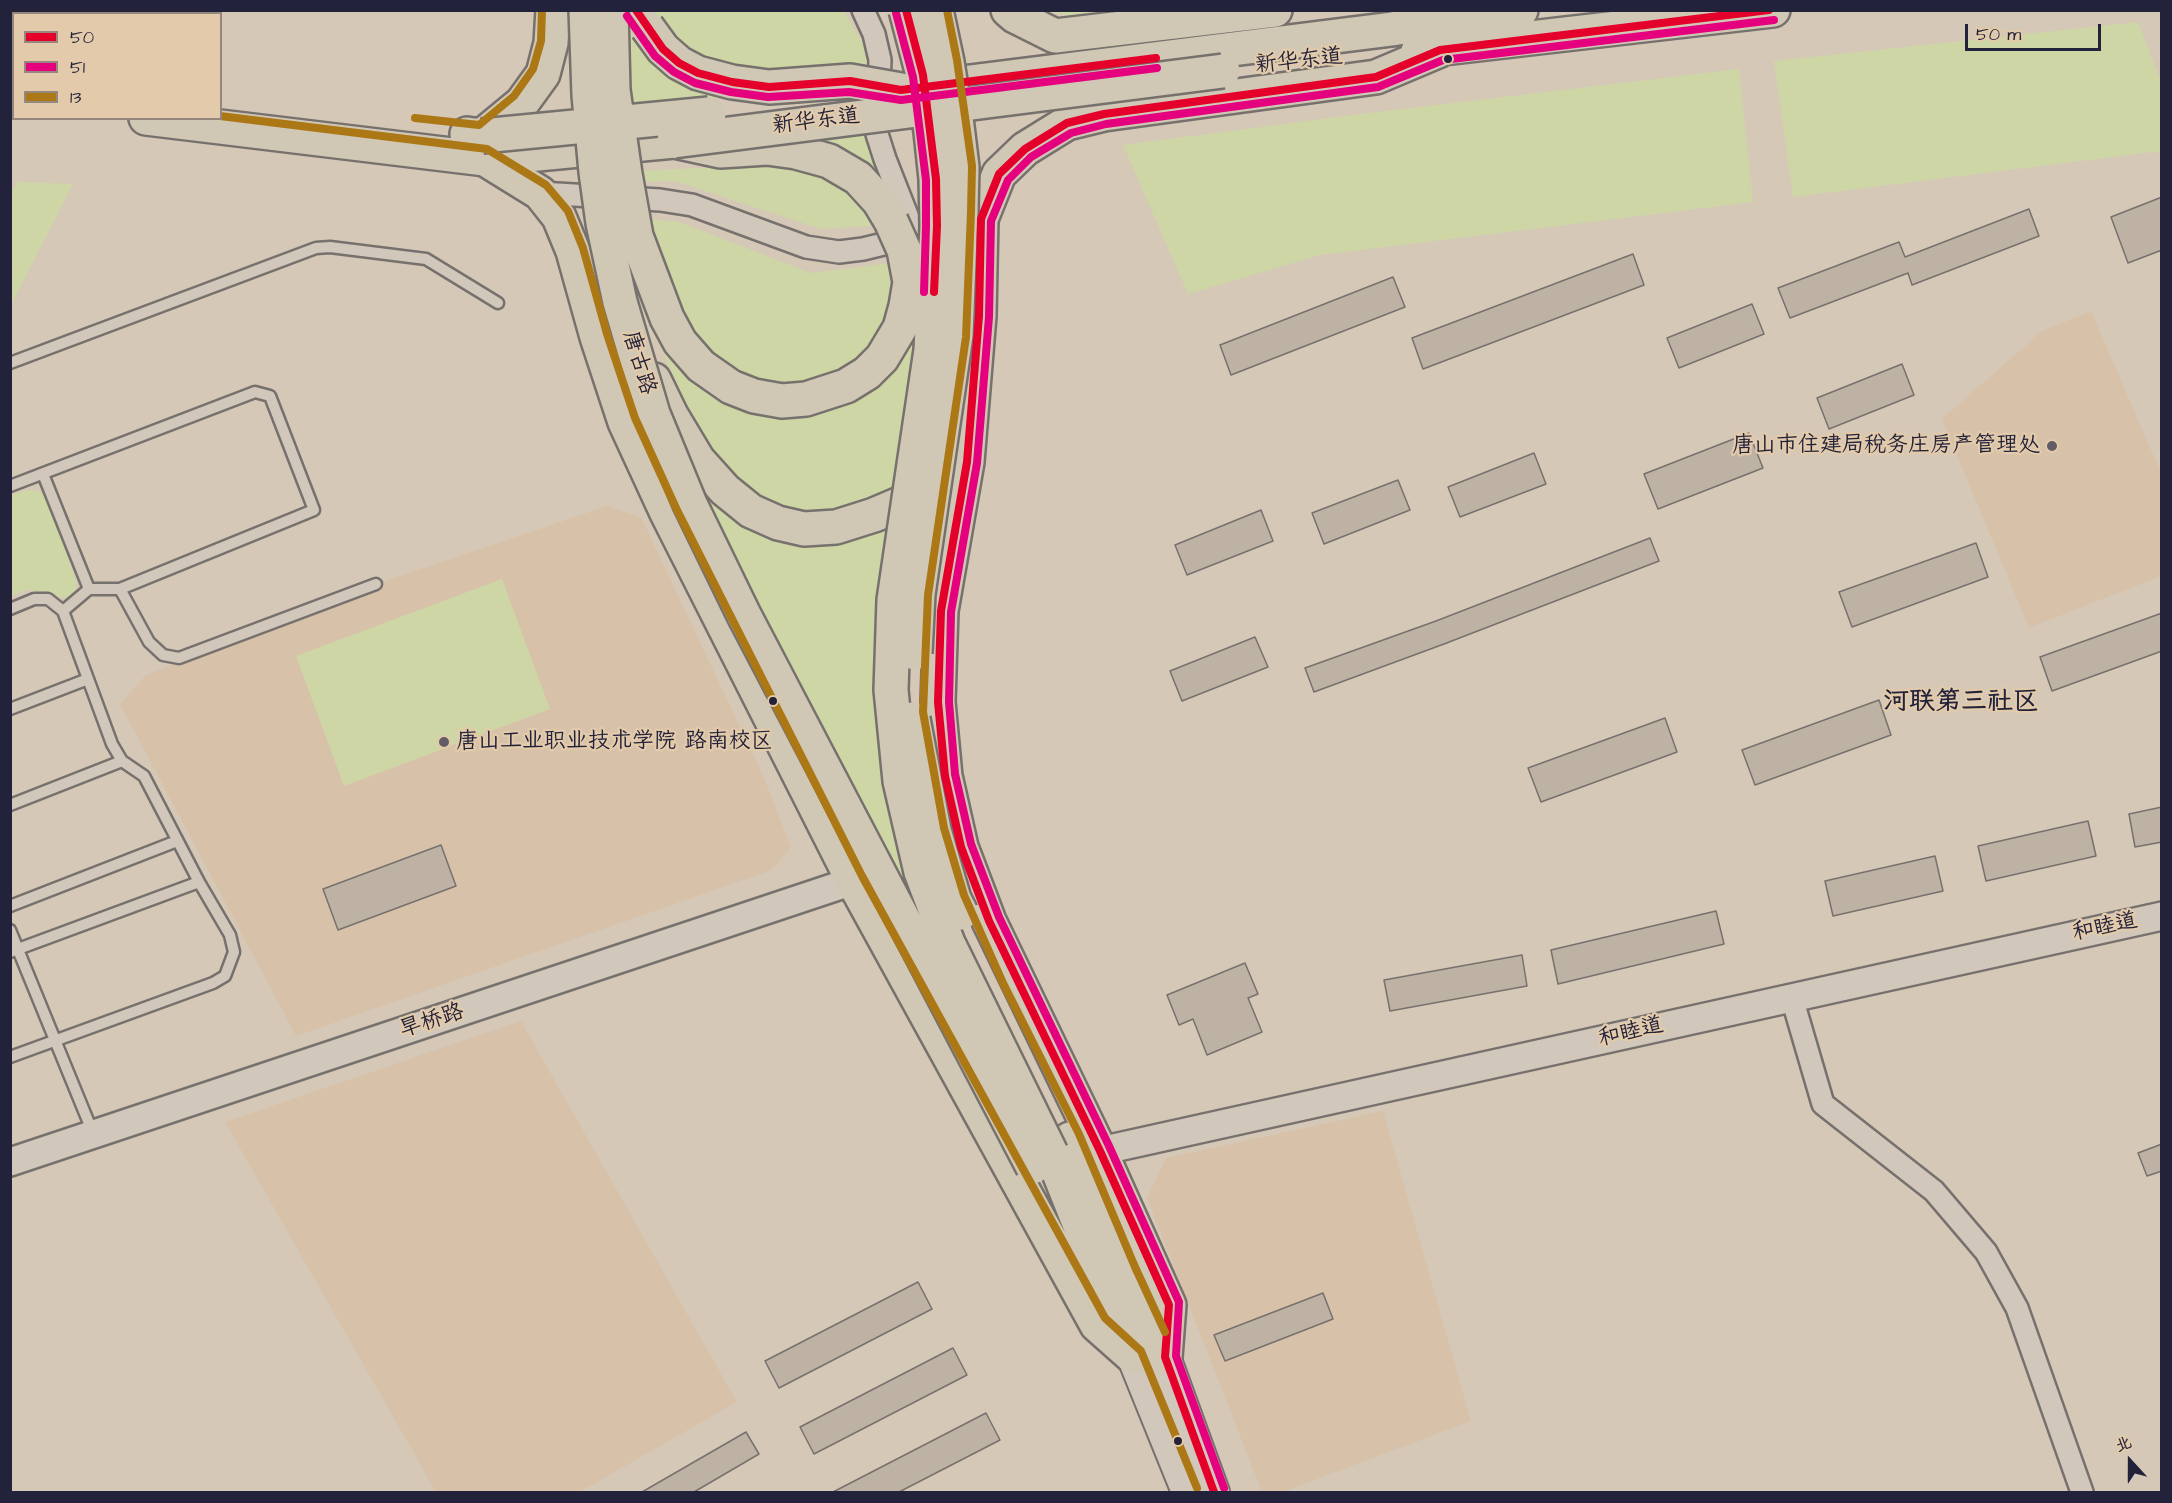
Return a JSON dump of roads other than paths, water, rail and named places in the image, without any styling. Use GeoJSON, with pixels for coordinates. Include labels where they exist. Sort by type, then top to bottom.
{"type":"FeatureCollection","features":[{"type":"Feature","properties":{"kind":"main road"},"geometry":{"type":"LineString","coordinates":[[553,10],[551,43],[543,74],[483,148],[540,193],[559,217],[573,251],[597,337],[625,422],[667,513],[853,881],[1097,1325],[1132,1356]]}},
{"type":"Feature","properties":{"kind":"main road","name":"唐古路"},"geometry":{"type":"LineString","coordinates":[[586,10],[589,95],[603,224],[625,319],[653,414],[695,514],[744,615],[1051,1153],[1125,1271],[1165,1358],[1214,1492]]}},
{"type":"Feature","properties":{"kind":"main road"},"geometry":{"type":"LineString","coordinates":[[611,10],[613,90],[636,236],[667,318],[680,342],[701,366],[731,387],[754,396],[782,401],[806,399],[846,386],[867,373],[882,358],[900,328],[910,282],[904,250],[879,201],[858,178],[829,160],[767,147],[720,151],[674,141]]}},
{"type":"Feature","properties":{"kind":"main road"},"geometry":{"type":"LineString","coordinates":[[636,10],[663,49],[679,63],[698,73],[732,82],[769,87],[850,81],[901,90]]}},
{"type":"Feature","properties":{"kind":"main road"},"geometry":{"type":"LineString","coordinates":[[906,10],[923,75],[928,109],[936,179],[937,226],[931,350],[894,600],[891,690],[900,780],[921,872],[948,942],[1051,1153],[1187,1492]]}},
{"type":"Feature","properties":{"kind":"main road","name":"唐古路"},"geometry":{"type":"LineString","coordinates":[[936,10],[947,62],[962,166],[956,335],[918,594],[912,713],[934,830],[954,899],[994,988],[1051,1153]]}},
{"type":"Feature","properties":{"kind":"main road"},"geometry":{"type":"LineString","coordinates":[[1008,10],[1015,16],[1055,36],[1275,10]]}},
{"type":"Feature","properties":{"kind":"main road"},"geometry":{"type":"LineString","coordinates":[[1403,10],[1448,19]]}},
{"type":"Feature","properties":{"kind":"main road","name":"新华东道"},"geometry":{"type":"LineString","coordinates":[[168,120],[483,148],[674,141],[1221,61],[1448,19],[1521,10]]}},
{"type":"Feature","properties":{"kind":"main road","name":"新华东道"},"geometry":{"type":"LineString","coordinates":[[222,106],[483,148],[680,118],[901,90],[1221,61],[1440,50],[1773,10]]}},
{"type":"Feature","properties":{"kind":"main road"},"geometry":{"type":"LineString","coordinates":[[1165,1358],[1169,1305],[1100,1151],[989,921],[961,847],[945,776],[938,702],[941,611],[967,462],[979,316],[981,219],[999,174],[1025,149],[1068,123],[1104,114],[1376,77],[1440,50]]}},
{"type":"Feature","properties":{"kind":"main road"},"geometry":{"type":"LineString","coordinates":[[625,319],[670,415],[698,460],[725,490],[751,511],[778,523],[804,529],[836,526],[874,515],[921,495],[967,462]]}},
{"type":"Feature","properties":{"kind":"street"},"geometry":{"type":"LineString","coordinates":[[863,10],[874,34],[880,60],[878,134],[885,159],[916,237]]}},
{"type":"Feature","properties":{"kind":"street"},"geometry":{"type":"LineString","coordinates":[[540,193],[660,200],[692,205],[806,247],[838,252],[916,237],[981,219]]}},
{"type":"Feature","properties":{"kind":"street","name":"旱桥路"},"geometry":{"type":"LineString","coordinates":[[10,1162],[853,881]]}},
{"type":"Feature","properties":{"kind":"street","name":"和睦道"},"geometry":{"type":"LineString","coordinates":[[1100,1151],[2162,916]]}},
{"type":"Feature","properties":{"kind":"street"},"geometry":{"type":"LineString","coordinates":[[1792,998],[1823,1104],[1934,1191],[1986,1252],[2017,1308],[2082,1492]]}},
{"type":"Feature","properties":{"kind":"lane"},"geometry":{"type":"LineString","coordinates":[[10,363],[316,248],[330,246],[426,259],[498,303]]}},
{"type":"Feature","properties":{"kind":"lane"},"geometry":{"type":"LineString","coordinates":[[10,486],[255,392],[270,396],[314,510],[120,589],[88,589],[63,611]]}},
{"type":"Feature","properties":{"kind":"lane"},"geometry":{"type":"LineString","coordinates":[[43,474],[88,589]]}},
{"type":"Feature","properties":{"kind":"lane"},"geometry":{"type":"LineString","coordinates":[[120,589],[149,642],[163,655],[179,658],[376,584]]}},
{"type":"Feature","properties":{"kind":"lane"},"geometry":{"type":"LineString","coordinates":[[10,609],[34,599],[48,599],[63,611],[112,744],[122,761],[144,776],[199,882],[230,935],[234,952],[225,976],[213,982],[10,1057]]}},
{"type":"Feature","properties":{"kind":"lane"},"geometry":{"type":"LineString","coordinates":[[10,709],[88,680]]}},
{"type":"Feature","properties":{"kind":"lane"},"geometry":{"type":"LineString","coordinates":[[10,805],[122,761]]}},
{"type":"Feature","properties":{"kind":"lane"},"geometry":{"type":"LineString","coordinates":[[10,906],[177,841]]}},
{"type":"Feature","properties":{"kind":"lane"},"geometry":{"type":"LineString","coordinates":[[14,951],[199,882]]}},
{"type":"Feature","properties":{"kind":"lane"},"geometry":{"type":"LineString","coordinates":[[10,930],[14,951],[55,1040],[93,1135]]}},
{"type":"Feature","properties":{"kind":"place","name":"唐山市住建局税务庄房产管理处"},"geometry":{"type":"Point","coordinates":[2052,446]}},
{"type":"Feature","properties":{"kind":"place","name":"唐山工业职业技术学院 路南校区"},"geometry":{"type":"Point","coordinates":[444,742]}},
{"type":"Feature","properties":{"kind":"district","name":"河联第三社区"},"geometry":{"type":"Point","coordinates":[1961,704]}}]}
